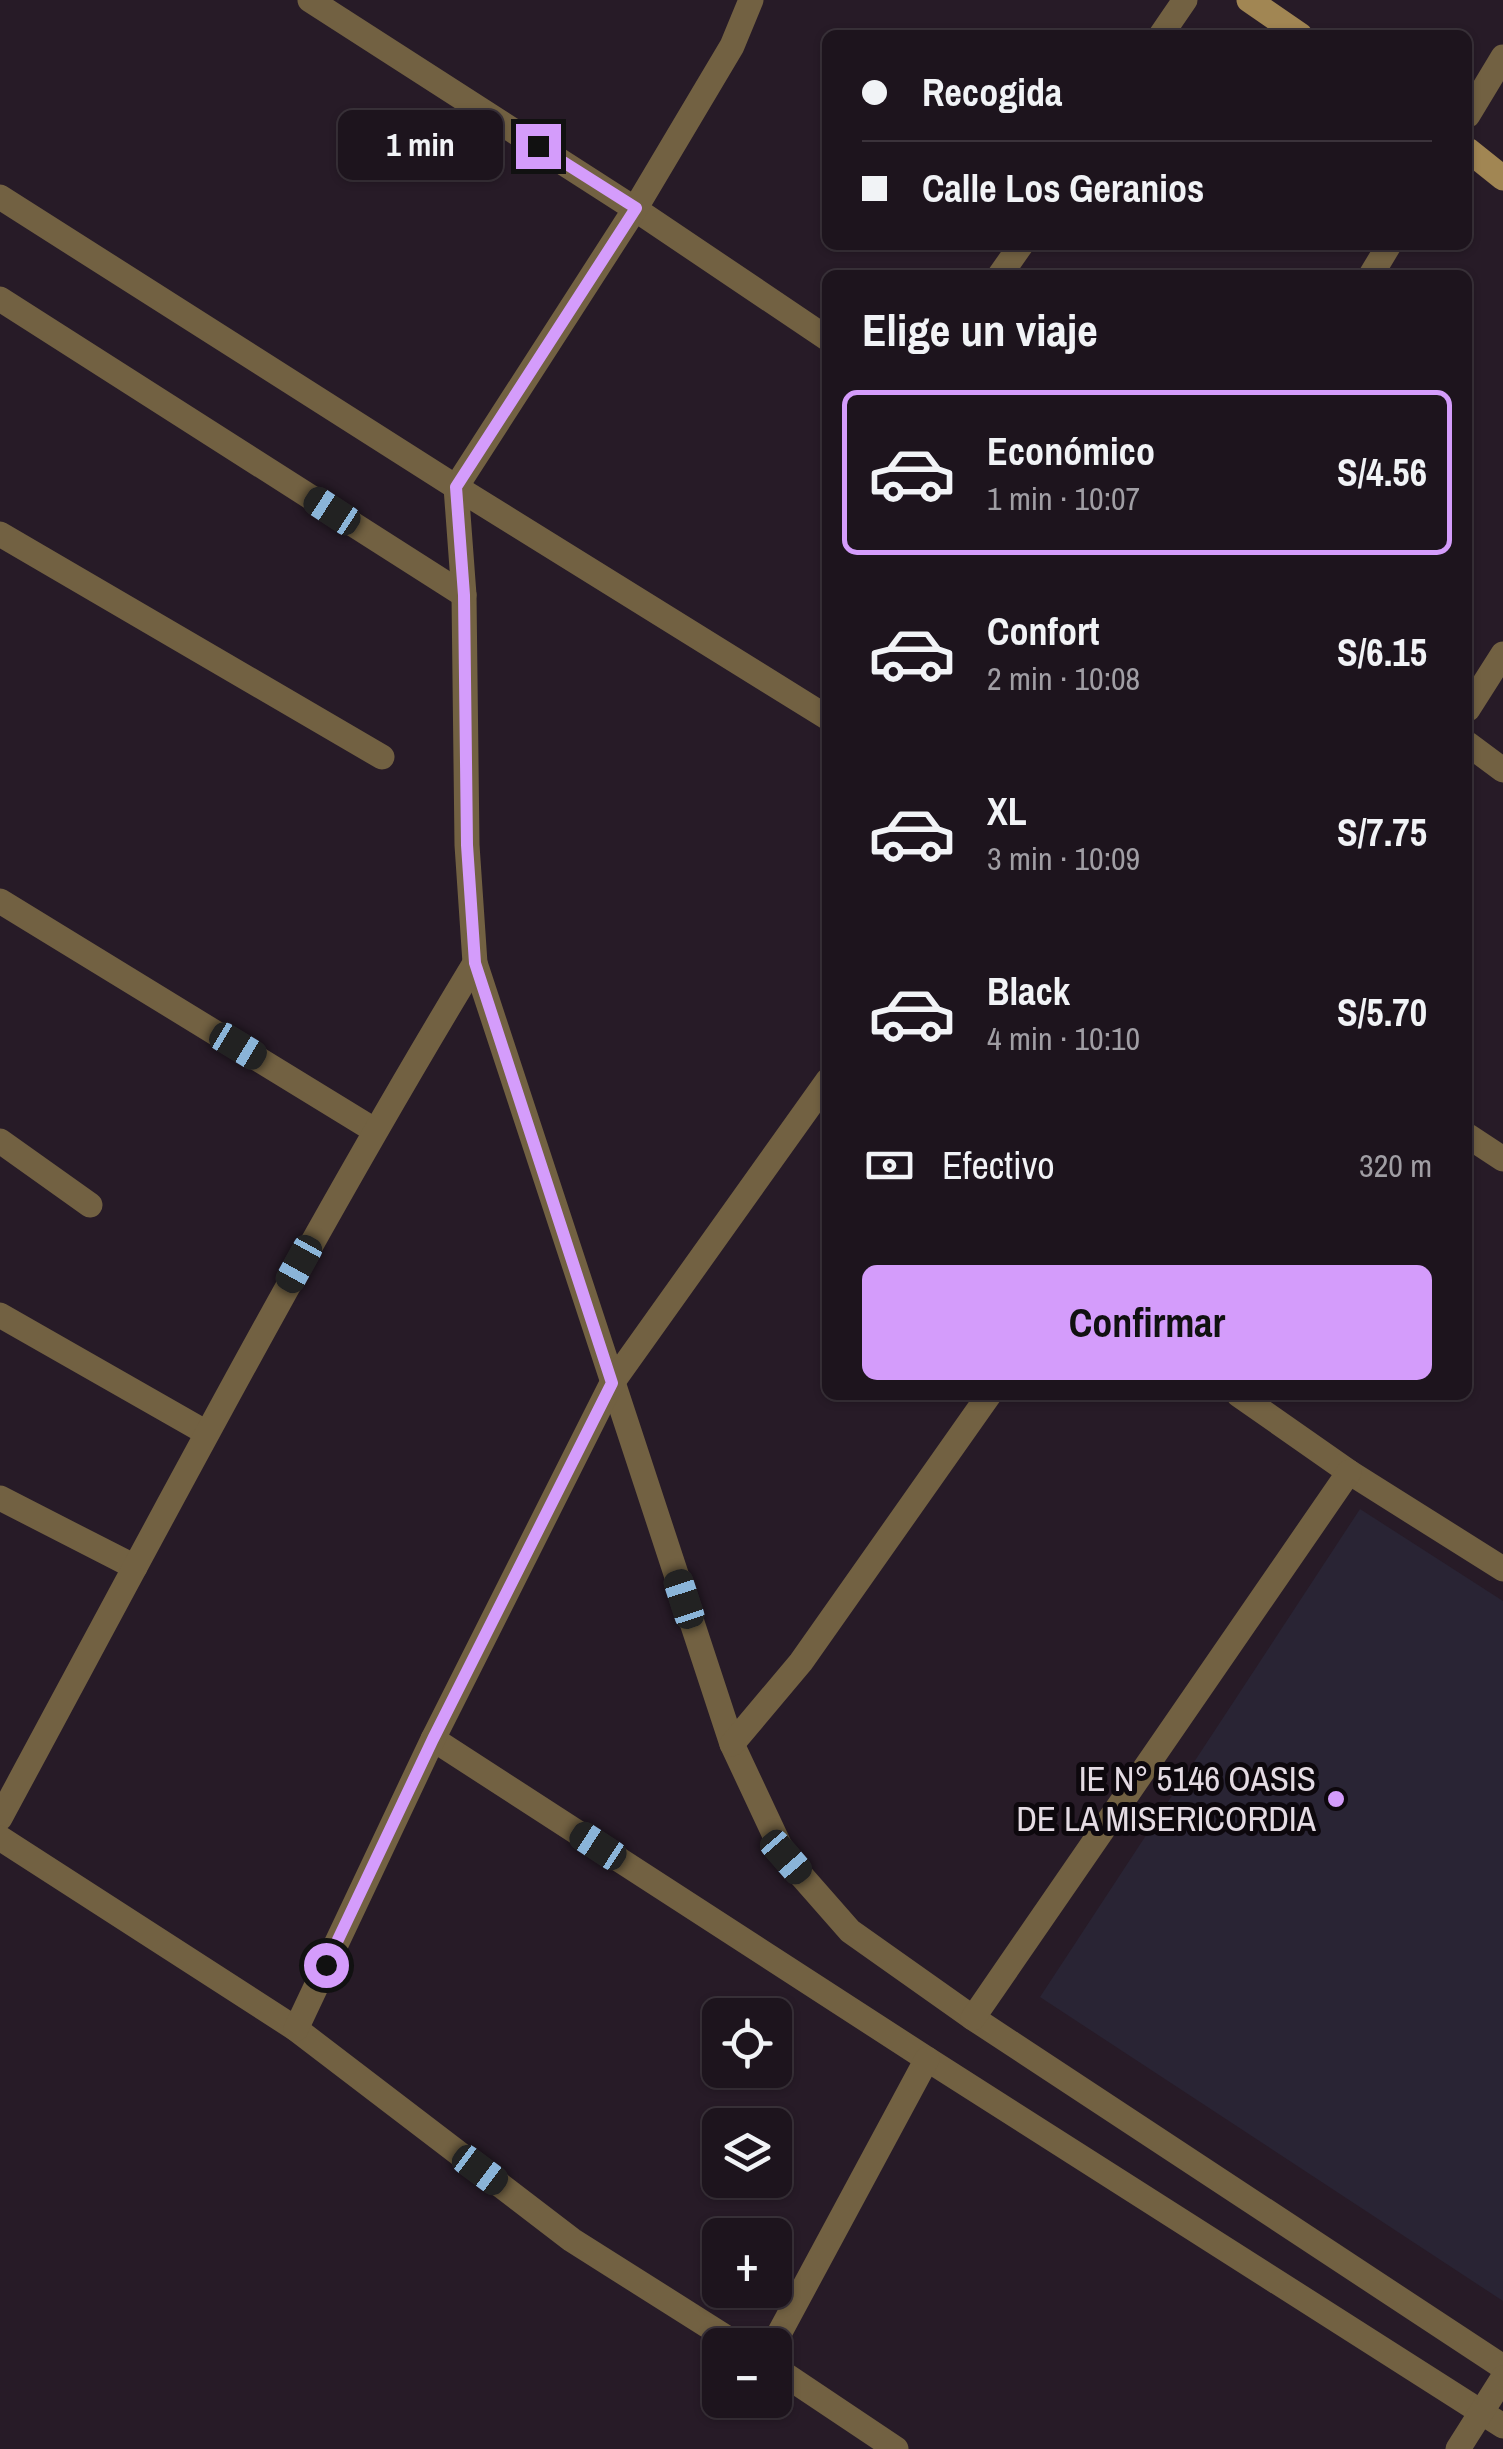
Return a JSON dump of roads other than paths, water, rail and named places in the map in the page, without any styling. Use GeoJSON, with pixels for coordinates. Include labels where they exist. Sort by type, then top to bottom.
{"type":"FeatureCollection","features":[{"type":"Feature","properties":{"kind":"street"},"geometry":{"type":"LineString","coordinates":[[310,0],[636,208],[822,334]]}},
{"type":"Feature","properties":{"kind":"street"},"geometry":{"type":"LineString","coordinates":[[752,0],[732,46],[636,208],[456,487],[464,595],[467,845],[475,963],[732,1744],[786,1857],[850,1931],[972,2018],[1503,2367]]}},
{"type":"Feature","properties":{"kind":"street"},"geometry":{"type":"LineString","coordinates":[[1165,30],[1185,0]]}},
{"type":"Feature","properties":{"kind":"street"},"geometry":{"type":"LineString","coordinates":[[1249,0],[1293,30]]}},
{"type":"Feature","properties":{"kind":"street"},"geometry":{"type":"LineString","coordinates":[[1472,108],[1503,58]]}},
{"type":"Feature","properties":{"kind":"street"},"geometry":{"type":"LineString","coordinates":[[1472,153],[1503,178]]}},
{"type":"Feature","properties":{"kind":"street"},"geometry":{"type":"LineString","coordinates":[[0,197],[822,714]]}},
{"type":"Feature","properties":{"kind":"street"},"geometry":{"type":"LineString","coordinates":[[0,299],[464,595]]}},
{"type":"Feature","properties":{"kind":"street"},"geometry":{"type":"LineString","coordinates":[[0,534],[382,756]]}},
{"type":"Feature","properties":{"kind":"street"},"geometry":{"type":"LineString","coordinates":[[1472,704],[1503,654]]}},
{"type":"Feature","properties":{"kind":"street"},"geometry":{"type":"LineString","coordinates":[[1472,747],[1503,770]]}},
{"type":"Feature","properties":{"kind":"street"},"geometry":{"type":"LineString","coordinates":[[0,901],[374,1130]]}},
{"type":"Feature","properties":{"kind":"street"},"geometry":{"type":"LineString","coordinates":[[0,1818],[205,1432],[374,1130],[475,963]]}},
{"type":"Feature","properties":{"kind":"street"},"geometry":{"type":"LineString","coordinates":[[296,2029],[433,1739],[612,1383],[822,1088]]}},
{"type":"Feature","properties":{"kind":"street"},"geometry":{"type":"LineString","coordinates":[[1472,1139],[1503,1159]]}},
{"type":"Feature","properties":{"kind":"street"},"geometry":{"type":"LineString","coordinates":[[0,1141],[90,1205]]}},
{"type":"Feature","properties":{"kind":"street"},"geometry":{"type":"LineString","coordinates":[[0,1315],[205,1432]]}},
{"type":"Feature","properties":{"kind":"street"},"geometry":{"type":"LineString","coordinates":[[732,1744],[801,1662],[985,1400]]}},
{"type":"Feature","properties":{"kind":"street"},"geometry":{"type":"LineString","coordinates":[[1246,1400],[1349,1472],[1503,1569]]}},
{"type":"Feature","properties":{"kind":"street"},"geometry":{"type":"LineString","coordinates":[[972,2018],[1349,1472]]}},
{"type":"Feature","properties":{"kind":"street"},"geometry":{"type":"LineString","coordinates":[[0,1498],[135,1567]]}},
{"type":"Feature","properties":{"kind":"street"},"geometry":{"type":"LineString","coordinates":[[433,1739],[1503,2426]]}},
{"type":"Feature","properties":{"kind":"street"},"geometry":{"type":"LineString","coordinates":[[0,1838],[296,2029],[572,2240],[711,2328]]}},
{"type":"Feature","properties":{"kind":"street"},"geometry":{"type":"LineString","coordinates":[[781,2328],[927,2059]]}},
{"type":"Feature","properties":{"kind":"street"},"geometry":{"type":"LineString","coordinates":[[1458,2449],[1503,2378]]}},
{"type":"Feature","properties":{"kind":"street"},"geometry":{"type":"LineString","coordinates":[[792,2379],[896,2449]]}},
{"type":"Feature","properties":{"kind":"place","name":"IE N° 5146 OASIS DE LA MISERICORDIA"},"geometry":{"type":"Point","coordinates":[1336,1799]}}]}
